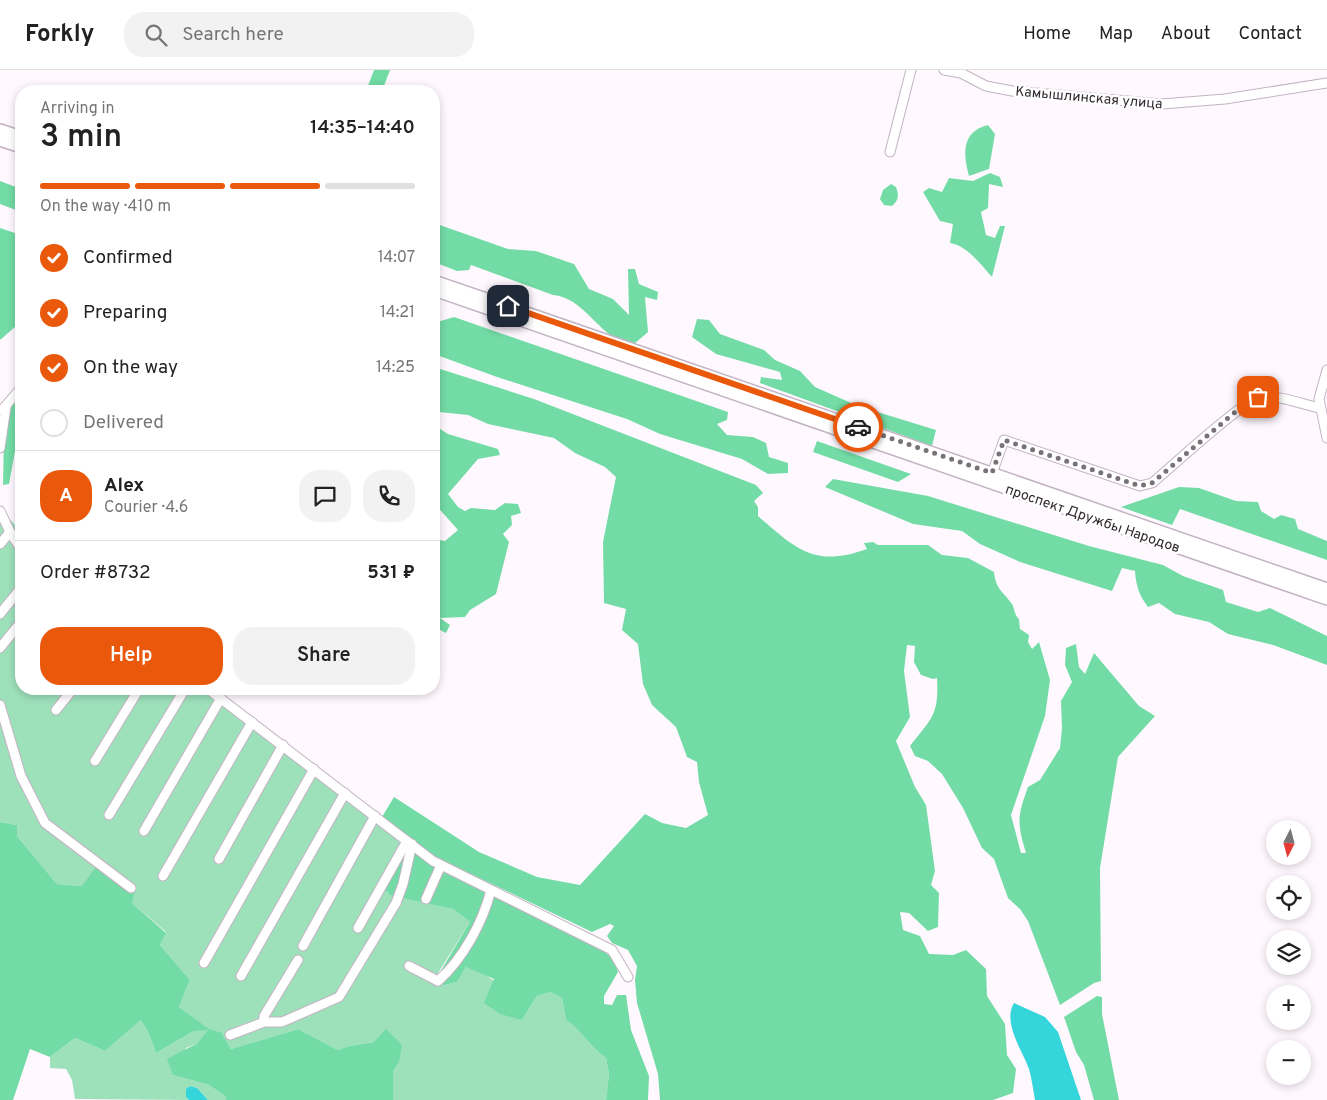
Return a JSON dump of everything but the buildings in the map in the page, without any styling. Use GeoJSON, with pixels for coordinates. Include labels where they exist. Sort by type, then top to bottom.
{"type":"FeatureCollection","features":[{"type":"Feature","properties":{"kind":"main road"},"geometry":{"type":"LineString","coordinates":[[0,130],[15,135]]}},
{"type":"Feature","properties":{"kind":"main road"},"geometry":{"type":"LineString","coordinates":[[0,140],[15,145]]}},
{"type":"Feature","properties":{"kind":"main road","name":"проспект Дружбы Народов"},"geometry":{"type":"LineString","coordinates":[[440,283],[991,478],[1327,600]]}},
{"type":"Feature","properties":{"kind":"main road","name":"проспект Дружбы Народов"},"geometry":{"type":"LineString","coordinates":[[440,292],[1327,589]]}},
{"type":"Feature","properties":{"kind":"street"},"geometry":{"type":"LineString","coordinates":[[890,152],[911,70]]}},
{"type":"Feature","properties":{"kind":"street","name":"Камышлинская улица"},"geometry":{"type":"LineString","coordinates":[[944,70],[961,74],[986,86],[1012,91],[1162,104],[1224,98],[1327,83]]}},
{"type":"Feature","properties":{"kind":"street"},"geometry":{"type":"LineString","coordinates":[[1327,370],[1319,399],[1327,438]]}},
{"type":"Feature","properties":{"kind":"street"},"geometry":{"type":"LineString","coordinates":[[0,448],[3,409],[15,395]]}},
{"type":"Feature","properties":{"kind":"street"},"geometry":{"type":"LineString","coordinates":[[991,478],[1004,440],[1140,486],[1152,483],[1241,407],[1258,397],[1276,398],[1320,408]]}},
{"type":"Feature","properties":{"kind":"street"},"geometry":{"type":"LineString","coordinates":[[0,511],[15,540]]}},
{"type":"Feature","properties":{"kind":"street"},"geometry":{"type":"LineString","coordinates":[[0,544],[10,532]]}},
{"type":"Feature","properties":{"kind":"street"},"geometry":{"type":"LineString","coordinates":[[0,614],[15,595]]}},
{"type":"Feature","properties":{"kind":"street"},"geometry":{"type":"LineString","coordinates":[[0,648],[15,629]]}},
{"type":"Feature","properties":{"kind":"street"},"geometry":{"type":"LineString","coordinates":[[56,710],[68,695]]}},
{"type":"Feature","properties":{"kind":"street"},"geometry":{"type":"LineString","coordinates":[[96,761],[135,695]]}},
{"type":"Feature","properties":{"kind":"street"},"geometry":{"type":"LineString","coordinates":[[109,815],[180,695]]}},
{"type":"Feature","properties":{"kind":"street"},"geometry":{"type":"LineString","coordinates":[[217,695],[409,843],[441,865],[612,950],[628,977]]}},
{"type":"Feature","properties":{"kind":"street"},"geometry":{"type":"LineString","coordinates":[[144,831],[221,698]]}},
{"type":"Feature","properties":{"kind":"street"},"geometry":{"type":"LineString","coordinates":[[0,705],[3,727],[21,776],[45,823],[131,888]]}},
{"type":"Feature","properties":{"kind":"street"},"geometry":{"type":"LineString","coordinates":[[163,876],[252,722]]}},
{"type":"Feature","properties":{"kind":"street"},"geometry":{"type":"LineString","coordinates":[[219,858],[283,745]]}},
{"type":"Feature","properties":{"kind":"street"},"geometry":{"type":"LineString","coordinates":[[204,964],[314,769]]}},
{"type":"Feature","properties":{"kind":"street"},"geometry":{"type":"LineString","coordinates":[[241,976],[345,793]]}},
{"type":"Feature","properties":{"kind":"street"},"geometry":{"type":"LineString","coordinates":[[303,946],[375,816]]}},
{"type":"Feature","properties":{"kind":"street"},"geometry":{"type":"LineString","coordinates":[[358,928],[409,843]]}},
{"type":"Feature","properties":{"kind":"street"},"geometry":{"type":"LineString","coordinates":[[230,1036],[264,1022],[282,1022],[339,997],[396,903],[403,884],[409,843]]}},
{"type":"Feature","properties":{"kind":"street"},"geometry":{"type":"LineString","coordinates":[[426,899],[441,865]]}},
{"type":"Feature","properties":{"kind":"street"},"geometry":{"type":"LineString","coordinates":[[409,966],[438,981],[448,972],[469,942],[487,904],[491,890]]}},
{"type":"Feature","properties":{"kind":"street"},"geometry":{"type":"LineString","coordinates":[[264,1022],[264,1016],[298,960]]}},
{"type":"Feature","properties":{"kind":"green space"},"geometry":{"type":"Polygon","coordinates":[[[374,70],[390,70],[384,85],[368,85],[374,70]]]}},
{"type":"Feature","properties":{"kind":"green space"},"geometry":{"type":"Polygon","coordinates":[[[988,125],[995,134],[989,169],[969,176],[965,152],[966,145],[973,133],[979,128],[988,125]]]}},
{"type":"Feature","properties":{"kind":"green space"},"geometry":{"type":"Polygon","coordinates":[[[990,173],[1000,177],[1003,187],[989,184],[988,208],[981,212],[986,235],[995,238],[1000,226],[1005,226],[992,277],[968,252],[950,243],[953,224],[940,221],[923,192],[929,188],[942,192],[949,178],[973,181],[990,173]]]}},
{"type":"Feature","properties":{"kind":"green space"},"geometry":{"type":"Polygon","coordinates":[[[0,181],[15,187],[15,210],[0,204],[0,181]]]}},
{"type":"Feature","properties":{"kind":"green space"},"geometry":{"type":"Polygon","coordinates":[[[891,184],[896,187],[897,199],[892,206],[884,205],[880,199],[883,190],[891,184]]]}},
{"type":"Feature","properties":{"kind":"green space"},"geometry":{"type":"Polygon","coordinates":[[[440,225],[508,249],[536,251],[574,264],[589,289],[613,299],[629,315],[628,269],[635,269],[639,284],[658,292],[657,300],[645,297],[648,332],[634,344],[612,336],[577,305],[562,297],[471,265],[469,270],[457,271],[440,264],[440,225]]]}},
{"type":"Feature","properties":{"kind":"green space"},"geometry":{"type":"Polygon","coordinates":[[[0,228],[15,233],[15,327],[0,340],[0,228]]]}},
{"type":"Feature","properties":{"kind":"green space"},"geometry":{"type":"Polygon","coordinates":[[[454,317],[728,412],[727,420],[717,424],[727,435],[753,437],[766,443],[769,457],[788,463],[788,473],[768,474],[742,459],[660,434],[627,419],[497,377],[440,356],[440,321],[454,317]]]}},
{"type":"Feature","properties":{"kind":"green space"},"geometry":{"type":"Polygon","coordinates":[[[697,319],[709,320],[720,334],[764,350],[775,360],[800,371],[815,387],[858,406],[936,430],[932,446],[760,383],[761,377],[782,380],[780,372],[716,354],[692,337],[697,319]]]}},
{"type":"Feature","properties":{"kind":"green space"},"geometry":{"type":"Polygon","coordinates":[[[440,369],[534,399],[756,485],[763,493],[754,501],[758,507],[758,516],[784,538],[807,552],[820,556],[849,554],[867,549],[864,543],[873,542],[878,545],[928,545],[942,555],[968,558],[994,572],[998,587],[1012,604],[1019,619],[1020,629],[1029,635],[1028,642],[1032,649],[1039,642],[1050,680],[1045,716],[1011,815],[1021,853],[1026,853],[1021,834],[1020,813],[1028,787],[1040,780],[1060,748],[1062,728],[1061,701],[1072,682],[1065,665],[1066,648],[1076,644],[1079,667],[1085,674],[1094,653],[1139,706],[1155,716],[1118,757],[1100,868],[1101,981],[1094,983],[1060,1005],[1028,921],[1020,909],[1008,898],[994,859],[982,848],[963,808],[942,774],[928,761],[915,756],[910,746],[933,715],[937,700],[937,678],[933,679],[921,675],[914,662],[915,646],[907,645],[904,671],[910,717],[896,741],[915,787],[926,805],[935,871],[931,885],[939,893],[938,927],[928,931],[909,913],[900,912],[903,930],[920,936],[929,954],[953,955],[966,950],[986,969],[987,996],[1005,1024],[1007,1055],[1016,1069],[1013,1093],[993,1100],[660,1100],[658,1074],[637,1003],[635,980],[637,966],[628,950],[612,943],[607,936],[614,926],[610,924],[592,932],[433,856],[382,817],[394,797],[479,852],[537,877],[580,885],[645,814],[662,823],[686,828],[708,815],[699,782],[697,762],[687,757],[676,727],[652,705],[643,684],[638,644],[622,630],[626,609],[604,603],[603,542],[616,477],[605,467],[575,453],[554,438],[488,424],[468,415],[440,412],[440,369]]]}},
{"type":"Feature","properties":{"kind":"green space"},"geometry":{"type":"Polygon","coordinates":[[[15,400],[15,451],[9,484],[3,485],[4,435],[11,405],[15,400]]]}},
{"type":"Feature","properties":{"kind":"green space"},"geometry":{"type":"Polygon","coordinates":[[[440,429],[448,434],[498,449],[500,455],[478,459],[448,494],[458,507],[465,511],[471,508],[495,510],[505,503],[518,504],[521,513],[511,516],[512,525],[503,534],[509,542],[496,594],[470,610],[465,617],[440,618],[440,540],[445,541],[458,530],[440,510],[440,429]]]}},
{"type":"Feature","properties":{"kind":"green space"},"geometry":{"type":"Polygon","coordinates":[[[817,441],[911,474],[898,482],[813,452],[817,441]]]}},
{"type":"Feature","properties":{"kind":"green space"},"geometry":{"type":"Polygon","coordinates":[[[833,479],[928,496],[1089,546],[1163,565],[1183,576],[1223,590],[1226,602],[1258,612],[1270,608],[1327,636],[1327,665],[1273,645],[1228,634],[1209,622],[1175,614],[1159,603],[1148,607],[1138,590],[1135,571],[1122,568],[1112,591],[1020,562],[980,544],[962,531],[913,524],[825,487],[833,479]]]}},
{"type":"Feature","properties":{"kind":"green space"},"geometry":{"type":"Polygon","coordinates":[[[1179,487],[1199,488],[1236,501],[1258,502],[1261,511],[1274,519],[1281,515],[1295,519],[1298,529],[1327,541],[1327,560],[1180,509],[1172,525],[1121,507],[1179,487]]]}},
{"type":"Feature","properties":{"kind":"green space"},"geometry":{"type":"Polygon","coordinates":[[[0,509],[15,525],[15,695],[211,695],[405,844],[423,901],[453,909],[470,922],[435,978],[441,986],[457,982],[466,967],[478,971],[500,987],[522,1020],[537,996],[550,992],[562,998],[566,1020],[606,1058],[609,1074],[606,1100],[393,1100],[393,1072],[399,1062],[374,1042],[349,1046],[338,1050],[298,1029],[231,1049],[222,1033],[186,1048],[173,1075],[209,1085],[226,1097],[226,1100],[208,1100],[197,1088],[190,1086],[186,1089],[186,1097],[189,1100],[75,1099],[72,1080],[66,1069],[50,1068],[50,1057],[75,1038],[105,1051],[141,1020],[156,1053],[194,1031],[208,1029],[179,1007],[190,980],[160,945],[166,932],[132,903],[82,886],[57,884],[17,836],[17,825],[0,822],[0,509]]]}},
{"type":"Feature","properties":{"kind":"green space"},"geometry":{"type":"Polygon","coordinates":[[[440,618],[450,625],[446,633],[440,630],[440,618]]]}},
{"type":"Feature","properties":{"kind":"green space"},"geometry":{"type":"Polygon","coordinates":[[[0,822],[17,825],[17,836],[57,884],[82,886],[96,867],[134,893],[132,903],[166,933],[160,945],[190,980],[179,1007],[209,1029],[222,1033],[231,1049],[298,1029],[338,1050],[349,1046],[374,1042],[386,1029],[402,1045],[399,1062],[393,1072],[393,1100],[226,1100],[226,1097],[209,1085],[173,1075],[167,1059],[198,1043],[208,1030],[194,1031],[156,1053],[141,1020],[105,1051],[75,1038],[50,1057],[30,1049],[13,1100],[0,1100],[0,822]]]}},
{"type":"Feature","properties":{"kind":"green space"},"geometry":{"type":"Polygon","coordinates":[[[405,844],[427,859],[431,866],[444,869],[483,888],[487,895],[496,896],[526,909],[605,952],[614,960],[618,972],[604,996],[604,1004],[612,1005],[617,995],[626,995],[631,1030],[649,1076],[648,1100],[606,1100],[609,1074],[606,1058],[566,1020],[562,998],[550,992],[537,996],[522,1020],[500,1014],[484,1003],[494,979],[466,967],[457,982],[441,986],[433,984],[470,922],[453,909],[390,895],[382,884],[405,844]]]}},
{"type":"Feature","properties":{"kind":"green space"},"geometry":{"type":"Polygon","coordinates":[[[1097,996],[1102,997],[1102,1014],[1119,1100],[1094,1100],[1084,1065],[1076,1052],[1064,1017],[1097,996]]]}},
{"type":"Feature","properties":{"kind":"water"},"geometry":{"type":"Polygon","coordinates":[[[1014,1003],[1045,1017],[1058,1032],[1081,1100],[1035,1100],[1029,1069],[1015,1037],[1010,1019],[1014,1003]]]}},
{"type":"Feature","properties":{"kind":"water"},"geometry":{"type":"Polygon","coordinates":[[[190,1086],[197,1088],[208,1100],[189,1100],[186,1097],[186,1089],[190,1086]]]}},
{"type":"Feature","properties":{"kind":"way so far"},"geometry":{"type":"LineString","coordinates":[[858,427],[992,473],[1004,440],[1140,486],[1152,483],[1241,407],[1258,397]]}},
{"type":"Feature","properties":{"kind":"route"},"geometry":{"type":"LineString","coordinates":[[508,306],[858,427]]}}]}
